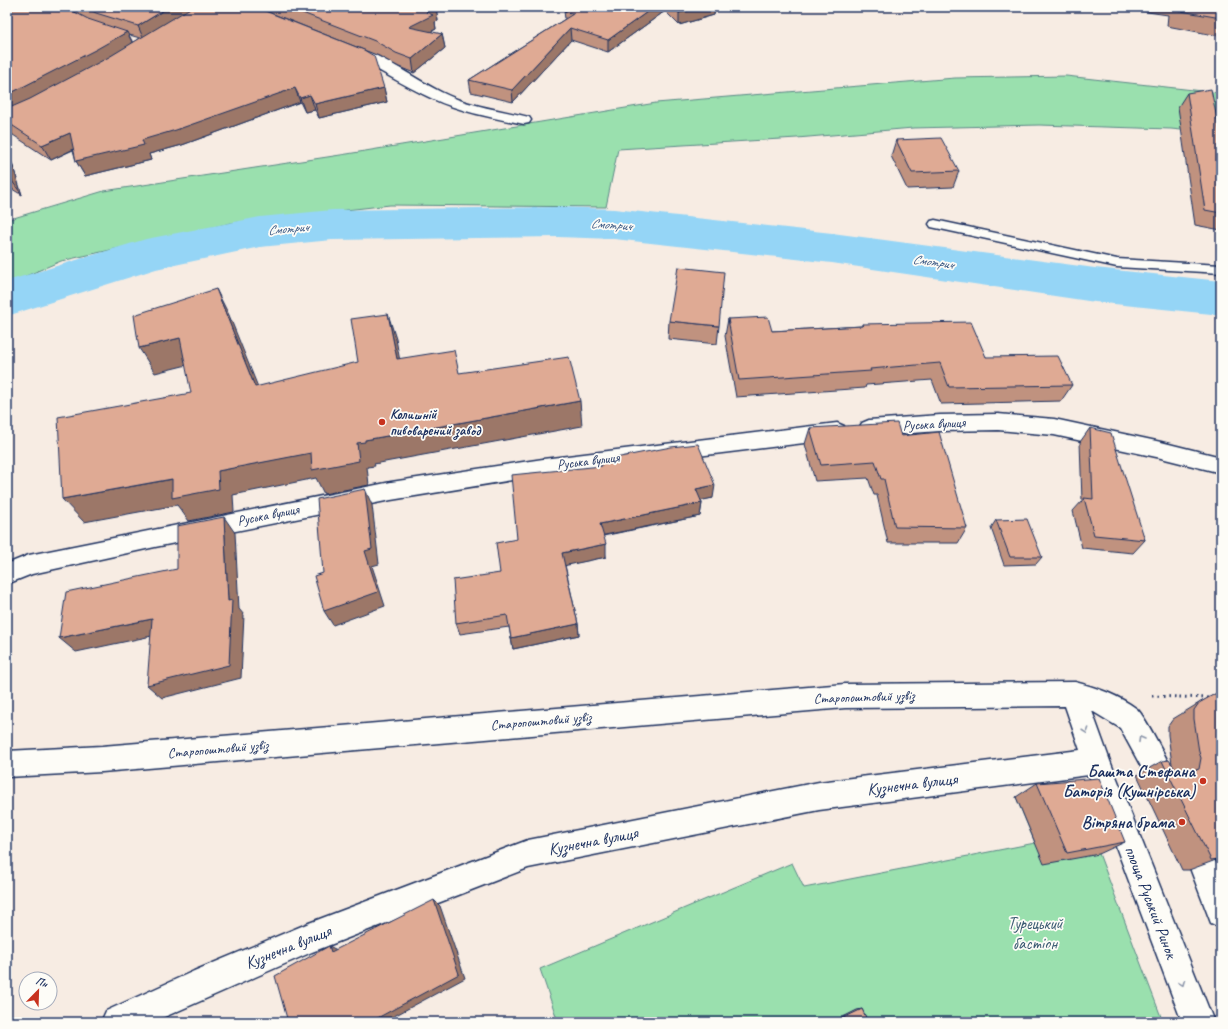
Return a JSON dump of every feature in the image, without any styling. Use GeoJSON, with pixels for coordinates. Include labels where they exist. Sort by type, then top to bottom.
{"type":"FeatureCollection","features":[{"type":"Feature","properties":{"kind":"street"},"geometry":{"type":"LineString","coordinates":[[339,46],[374,60],[437,96],[482,111],[524,120]]}},
{"type":"Feature","properties":{"kind":"street","name":"Руська вулиця"},"geometry":{"type":"LineString","coordinates":[[7,574],[28,566],[148,539],[390,491],[543,467],[852,429],[940,423],[998,422],[1054,427],[1161,450],[1221,465]]}},
{"type":"Feature","properties":{"kind":"street"},"geometry":{"type":"LineString","coordinates":[[1075,694],[1103,702],[1129,719],[1160,773]]}},
{"type":"Feature","properties":{"kind":"street","name":"площа Руський Ринок"},"geometry":{"type":"LineString","coordinates":[[1075,694],[1080,714],[1097,761],[1198,1022]]}},
{"type":"Feature","properties":{"kind":"street","name":"Старопоштовий узвіз"},"geometry":{"type":"LineString","coordinates":[[7,764],[102,760],[845,696],[1075,694]]}},
{"type":"Feature","properties":{"kind":"street","name":"Кузнечна вулиця"},"geometry":{"type":"LineString","coordinates":[[117,1022],[205,982],[309,938],[528,854],[819,796],[1097,761]]}},
{"type":"Feature","properties":{"kind":"street"},"geometry":{"type":"LineString","coordinates":[[1204,868],[1221,913]]}},
{"type":"Feature","properties":{"kind":"lane"},"geometry":{"type":"LineString","coordinates":[[935,224],[1117,263],[1221,269]]}},
{"type":"Feature","properties":{"kind":"green space"},"geometry":{"type":"Polygon","coordinates":[[[1066,76],[1221,93],[1221,134],[1171,129],[1039,125],[913,128],[797,138],[618,149],[606,207],[390,205],[231,223],[61,261],[7,284],[7,220],[104,191],[347,154],[656,103],[955,78],[1066,76]]]}},
{"type":"Feature","properties":{"kind":"green space","name":"Турецький бастіон"},"geometry":{"type":"Polygon","coordinates":[[[1076,793],[1163,1022],[558,1022],[540,969],[792,863],[804,888],[1035,843],[1016,797],[1076,793]]]}},
{"type":"Feature","properties":{"kind":"building"},"geometry":{"type":"Polygon","coordinates":[[[7,7],[65,7],[88,19],[127,32],[7,95],[7,7]]]}},
{"type":"Feature","properties":{"kind":"building"},"geometry":{"type":"Polygon","coordinates":[[[85,7],[169,7],[138,26],[96,13],[85,7]]]}},
{"type":"Feature","properties":{"kind":"building"},"geometry":{"type":"Polygon","coordinates":[[[192,7],[255,7],[364,50],[374,56],[384,88],[315,104],[310,95],[300,98],[295,88],[176,130],[142,140],[144,145],[76,161],[70,133],[42,145],[7,122],[7,109],[30,99],[109,57],[192,7]]]}},
{"type":"Feature","properties":{"kind":"building"},"geometry":{"type":"Polygon","coordinates":[[[287,7],[435,7],[426,12],[433,15],[409,27],[442,34],[412,59],[396,53],[375,41],[287,7]]]}},
{"type":"Feature","properties":{"kind":"building"},"geometry":{"type":"Polygon","coordinates":[[[570,7],[654,7],[608,40],[570,28],[512,90],[469,80],[573,14],[564,11],[570,7]]]}},
{"type":"Feature","properties":{"kind":"building"},"geometry":{"type":"Polygon","coordinates":[[[674,7],[702,7],[679,13],[674,7]]]}},
{"type":"Feature","properties":{"kind":"building"},"geometry":{"type":"Polygon","coordinates":[[[1175,7],[1221,7],[1221,18],[1175,10],[1175,7]]]}},
{"type":"Feature","properties":{"kind":"building"},"geometry":{"type":"Polygon","coordinates":[[[1211,89],[1221,139],[1221,213],[1205,210],[1187,93],[1211,89]]]}},
{"type":"Feature","properties":{"kind":"building"},"geometry":{"type":"Polygon","coordinates":[[[941,138],[959,171],[912,173],[896,140],[941,138]]]}},
{"type":"Feature","properties":{"kind":"building"},"geometry":{"type":"Polygon","coordinates":[[[7,165],[12,181],[7,178],[7,165]]]}},
{"type":"Feature","properties":{"kind":"building"},"geometry":{"type":"Polygon","coordinates":[[[678,267],[724,272],[719,326],[669,321],[678,267]]]}},
{"type":"Feature","properties":{"kind":"building","name":"Колишній пивоварений завод"},"geometry":{"type":"Polygon","coordinates":[[[216,289],[255,387],[358,362],[351,319],[388,314],[397,359],[454,350],[459,373],[569,357],[580,401],[365,440],[365,442],[357,443],[359,461],[312,470],[311,453],[218,471],[219,489],[172,498],[172,479],[62,499],[58,417],[191,393],[180,338],[139,348],[134,315],[216,289]]]}},
{"type":"Feature","properties":{"kind":"building"},"geometry":{"type":"Polygon","coordinates":[[[768,317],[772,331],[863,326],[862,324],[971,322],[986,357],[1058,356],[1072,385],[949,387],[940,363],[870,369],[871,371],[739,380],[728,319],[768,317]]]}},
{"type":"Feature","properties":{"kind":"building"},"geometry":{"type":"Polygon","coordinates":[[[897,423],[901,436],[939,432],[967,528],[895,527],[884,479],[881,479],[875,461],[821,465],[810,428],[897,423]]]}},
{"type":"Feature","properties":{"kind":"building"},"geometry":{"type":"Polygon","coordinates":[[[1090,428],[1111,433],[1145,540],[1094,535],[1084,498],[1093,499],[1090,428]]]}},
{"type":"Feature","properties":{"kind":"building"},"geometry":{"type":"Polygon","coordinates":[[[698,444],[715,485],[696,489],[702,503],[600,524],[606,544],[562,553],[578,624],[511,638],[507,615],[456,623],[453,580],[500,573],[496,543],[517,539],[511,475],[602,466],[600,461],[671,447],[698,444]]]}},
{"type":"Feature","properties":{"kind":"building"},"geometry":{"type":"Polygon","coordinates":[[[365,489],[372,549],[365,551],[378,592],[324,611],[314,576],[323,573],[317,499],[365,489]]]}},
{"type":"Feature","properties":{"kind":"building"},"geometry":{"type":"Polygon","coordinates":[[[224,517],[228,601],[232,600],[229,665],[147,685],[152,619],[59,638],[66,592],[177,569],[177,526],[224,517]]]}},
{"type":"Feature","properties":{"kind":"building"},"geometry":{"type":"Polygon","coordinates":[[[1027,519],[1042,557],[1010,557],[996,520],[1027,519]]]}},
{"type":"Feature","properties":{"kind":"building","name":"Башта Стефана Баторія (Кушнірська)"},"geometry":{"type":"Polygon","coordinates":[[[1220,691],[1221,851],[1219,859],[1211,860],[1162,761],[1169,760],[1175,769],[1186,773],[1199,769],[1201,758],[1194,719],[1194,710],[1199,703],[1220,691]]]}},
{"type":"Feature","properties":{"kind":"building"},"geometry":{"type":"Polygon","coordinates":[[[1099,778],[1125,842],[1067,853],[1037,783],[1099,778]]]}},
{"type":"Feature","properties":{"kind":"building"},"geometry":{"type":"Polygon","coordinates":[[[434,900],[459,974],[370,1022],[288,1022],[275,976],[329,946],[331,952],[434,900]]]}},
{"type":"Feature","properties":{"kind":"building"},"geometry":{"type":"Polygon","coordinates":[[[862,1009],[868,1022],[835,1022],[862,1009]]]}},
{"type":"Feature","properties":{"kind":"waterway","name":"Смотрич"},"geometry":{"type":"LineString","coordinates":[[7,299],[146,255],[260,232],[332,225],[558,222],[614,224],[832,248],[1095,285],[1221,298]]}},
{"type":"Feature","properties":{"kind":"place","name":"Колишній пивоварений завод"},"geometry":{"type":"Point","coordinates":[382,422]}},
{"type":"Feature","properties":{"kind":"place","name":"Башта Стефана Баторія (Кушнірська)"},"geometry":{"type":"Point","coordinates":[1203,781]}},
{"type":"Feature","properties":{"kind":"place","name":"Вітряна брама"},"geometry":{"type":"Point","coordinates":[1182,822]}}]}
